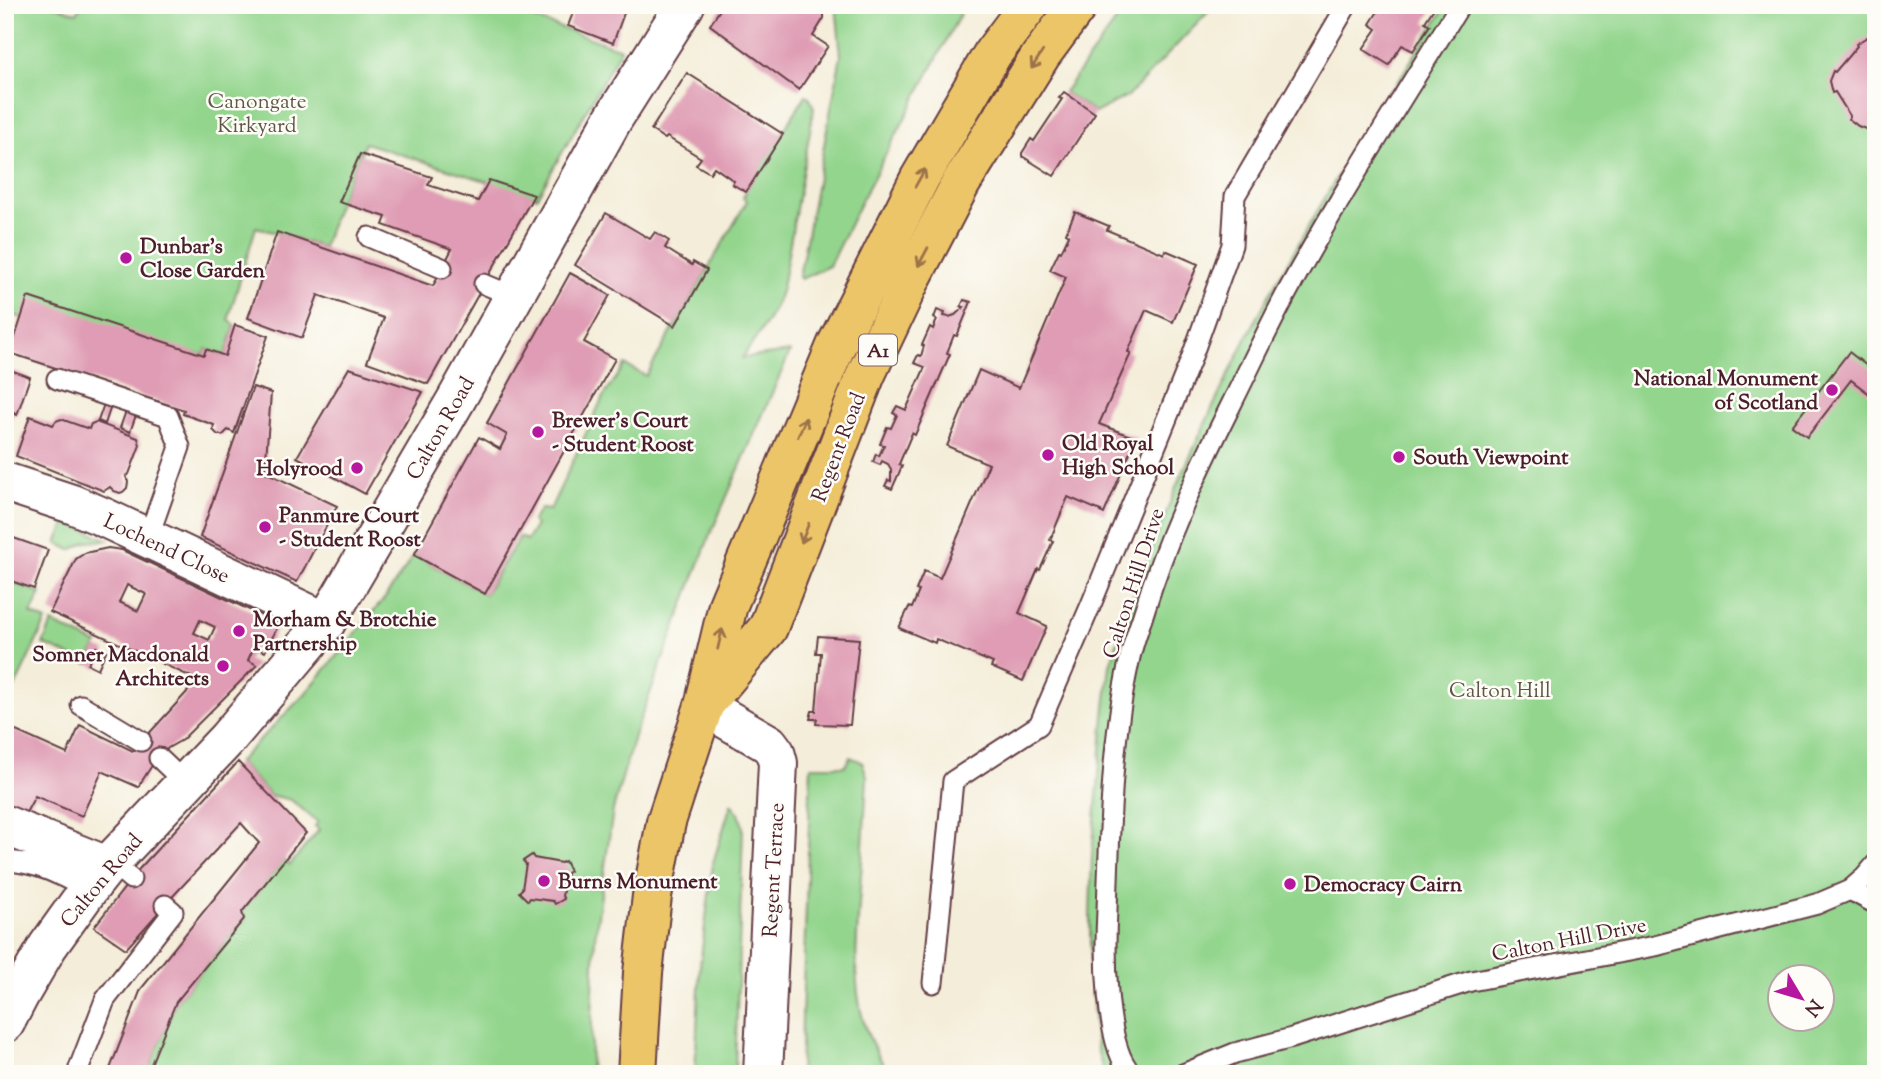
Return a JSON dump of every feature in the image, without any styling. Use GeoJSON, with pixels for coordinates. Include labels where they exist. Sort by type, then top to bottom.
{"type":"FeatureCollection","features":[{"type":"Feature","properties":{"kind":"main road","name":"Regent Road"},"geometry":{"type":"LineString","coordinates":[[637,1074],[643,973],[652,896],[666,822],[704,706],[728,605],[836,346],[920,178],[993,53],[1029,5]]}},
{"type":"Feature","properties":{"kind":"main road","name":"Regent Road"},"geometry":{"type":"LineString","coordinates":[[704,706],[768,628],[866,374],[912,277],[961,183],[1041,55],[1078,5]]}},
{"type":"Feature","properties":{"kind":"street","name":"Calton Road"},"geometry":{"type":"LineString","coordinates":[[5,1024],[48,946],[110,874],[173,771],[227,740],[326,622],[500,290],[685,5]]}},
{"type":"Feature","properties":{"kind":"street","name":"Lochend Close"},"geometry":{"type":"LineString","coordinates":[[5,482],[72,504],[326,622]]}},
{"type":"Feature","properties":{"kind":"street","name":"Regent Terrace"},"geometry":{"type":"LineString","coordinates":[[704,706],[769,744],[778,763],[763,1074]]}},
{"type":"Feature","properties":{"kind":"street"},"geometry":{"type":"LineString","coordinates":[[5,825],[110,874]]}},
{"type":"Feature","properties":{"kind":"lane"},"geometry":{"type":"LineString","coordinates":[[933,983],[953,781],[1039,725],[1090,607],[1194,349],[1232,245],[1235,196],[1348,5]]}},
{"type":"Feature","properties":{"kind":"lane","name":"Calton Hill Drive"},"geometry":{"type":"LineString","coordinates":[[1132,1074],[1119,1052],[1111,1022],[1106,931],[1118,729],[1129,660],[1144,611],[1172,529],[1215,436],[1290,288],[1357,172],[1460,5]]}},
{"type":"Feature","properties":{"kind":"lane"},"geometry":{"type":"LineString","coordinates":[[369,237],[442,268]]}},
{"type":"Feature","properties":{"kind":"lane"},"geometry":{"type":"LineString","coordinates":[[57,379],[168,416],[180,447],[148,538]]}},
{"type":"Feature","properties":{"kind":"lane"},"geometry":{"type":"LineString","coordinates":[[81,705],[141,741]]}},
{"type":"Feature","properties":{"kind":"lane"},"geometry":{"type":"LineString","coordinates":[[5,862],[110,874]]}},
{"type":"Feature","properties":{"kind":"lane","name":"Calton Hill Drive"},"geometry":{"type":"LineString","coordinates":[[1183,1074],[1235,1053],[1292,1038],[1471,981],[1655,946],[1817,904],[1850,890],[1876,864]]}},
{"type":"Feature","properties":{"kind":"lane"},"geometry":{"type":"LineString","coordinates":[[1850,890],[1876,904]]}},
{"type":"Feature","properties":{"kind":"lane"},"geometry":{"type":"LineString","coordinates":[[79,1068],[105,1000],[173,912],[165,905]]}},
{"type":"Feature","properties":{"kind":"green space","name":"Canongate Kirkyard"},"geometry":{"type":"Polygon","coordinates":[[[5,5],[52,5],[77,13],[81,5],[496,5],[621,49],[537,197],[365,143],[323,247],[256,227],[230,313],[229,319],[235,325],[225,356],[206,349],[204,355],[22,318],[5,312],[5,5]]]}},
{"type":"Feature","properties":{"kind":"green space"},"geometry":{"type":"Polygon","coordinates":[[[836,5],[965,5],[829,266],[801,279],[799,277],[841,56],[836,5]]]}},
{"type":"Feature","properties":{"kind":"green space"},"geometry":{"type":"Polygon","coordinates":[[[1128,5],[1215,5],[1129,95],[1095,113],[1064,92],[1128,5]]]}},
{"type":"Feature","properties":{"kind":"green space","name":"Calton Hill"},"geometry":{"type":"Polygon","coordinates":[[[1447,5],[1876,5],[1876,1074],[1104,1074],[1095,1029],[1090,964],[1090,914],[1092,855],[1110,665],[1129,607],[1177,485],[1270,293],[1345,163],[1447,5]]]}},
{"type":"Feature","properties":{"kind":"green space"},"geometry":{"type":"Polygon","coordinates":[[[806,95],[814,108],[782,288],[770,316],[742,358],[790,352],[710,535],[635,733],[613,810],[595,937],[590,1074],[147,1074],[176,1002],[244,919],[242,912],[283,860],[290,865],[319,830],[315,826],[318,822],[291,800],[270,795],[238,762],[305,694],[385,598],[414,555],[485,594],[520,537],[527,540],[536,525],[532,521],[541,509],[550,510],[603,397],[625,365],[646,376],[747,201],[743,198],[747,189],[806,95]]]}},
{"type":"Feature","properties":{"kind":"green space"},"geometry":{"type":"Polygon","coordinates":[[[66,522],[109,540],[86,542],[71,550],[57,543],[66,522]]]}},
{"type":"Feature","properties":{"kind":"green space"},"geometry":{"type":"Polygon","coordinates":[[[5,579],[41,593],[31,614],[46,621],[5,708],[5,579]]]}},
{"type":"Feature","properties":{"kind":"green space"},"geometry":{"type":"Polygon","coordinates":[[[52,623],[97,644],[88,664],[43,644],[52,623]]]}},
{"type":"Feature","properties":{"kind":"green space"},"geometry":{"type":"Polygon","coordinates":[[[850,757],[862,762],[867,776],[857,940],[859,1001],[870,1039],[890,1074],[800,1074],[811,766],[845,766],[850,757]]]}},
{"type":"Feature","properties":{"kind":"green space"},"geometry":{"type":"Polygon","coordinates":[[[731,804],[739,813],[743,827],[735,1074],[695,1074],[700,965],[713,863],[731,804]]]}},
{"type":"Feature","properties":{"kind":"building"},"geometry":{"type":"Polygon","coordinates":[[[576,5],[627,5],[613,43],[568,26],[576,5]]]}},
{"type":"Feature","properties":{"kind":"building"},"geometry":{"type":"Polygon","coordinates":[[[723,5],[824,5],[824,18],[813,36],[828,46],[799,90],[710,25],[723,5]]]}},
{"type":"Feature","properties":{"kind":"building"},"geometry":{"type":"Polygon","coordinates":[[[1382,5],[1394,5],[1398,8],[1400,5],[1436,5],[1425,22],[1430,25],[1413,51],[1402,45],[1389,65],[1363,49],[1377,29],[1370,24],[1382,5]]]}},
{"type":"Feature","properties":{"kind":"building"},"geometry":{"type":"Polygon","coordinates":[[[1867,37],[1876,39],[1876,125],[1869,126],[1868,130],[1849,119],[1850,116],[1835,92],[1832,93],[1829,81],[1833,71],[1835,72],[1856,44],[1867,37]]]}},
{"type":"Feature","properties":{"kind":"building"},"geometry":{"type":"Polygon","coordinates":[[[687,73],[783,134],[746,192],[732,184],[734,181],[714,167],[710,173],[696,165],[701,158],[651,130],[687,73]]]}},
{"type":"Feature","properties":{"kind":"building"},"geometry":{"type":"Polygon","coordinates":[[[1064,92],[1095,113],[1054,176],[1022,156],[1022,153],[1031,139],[1034,141],[1064,92]]]}},
{"type":"Feature","properties":{"kind":"building"},"geometry":{"type":"Polygon","coordinates":[[[360,154],[432,177],[428,185],[478,201],[489,180],[534,195],[428,384],[367,362],[384,318],[318,295],[302,338],[248,318],[277,232],[433,286],[452,249],[383,225],[386,217],[339,202],[360,154]]]}},
{"type":"Feature","properties":{"kind":"building","name":"Old Royal High School"},"geometry":{"type":"Polygon","coordinates":[[[1075,212],[1109,226],[1107,230],[1164,254],[1165,250],[1198,264],[1173,322],[1146,310],[1128,352],[1131,353],[1099,424],[1136,438],[1104,514],[1068,497],[1050,540],[1053,541],[1019,613],[1047,626],[1023,681],[991,667],[993,663],[936,639],[935,643],[899,628],[909,607],[912,608],[924,571],[940,578],[989,464],[947,446],[979,370],[1019,388],[1066,277],[1050,270],[1069,235],[1066,233],[1075,212]]]}},
{"type":"Feature","properties":{"kind":"building"},"geometry":{"type":"Polygon","coordinates":[[[606,213],[650,239],[655,232],[669,241],[665,248],[692,265],[693,262],[707,270],[675,326],[575,265],[606,213]]]}},
{"type":"Feature","properties":{"kind":"building","name":"Brewer’s Court - Student Roost"},"geometry":{"type":"Polygon","coordinates":[[[570,273],[610,295],[584,342],[615,359],[485,594],[414,555],[479,437],[500,449],[507,435],[487,423],[570,273]]]}},
{"type":"Feature","properties":{"kind":"building"},"geometry":{"type":"Polygon","coordinates":[[[28,297],[204,355],[206,349],[225,356],[235,325],[268,336],[234,433],[228,430],[223,435],[218,435],[213,430],[214,425],[183,414],[184,410],[10,353],[28,297]]]}},
{"type":"Feature","properties":{"kind":"building"},"geometry":{"type":"Polygon","coordinates":[[[964,300],[971,302],[957,336],[954,335],[947,353],[950,354],[915,435],[912,433],[892,489],[885,486],[888,480],[891,481],[891,469],[882,461],[880,465],[873,462],[876,454],[879,456],[884,445],[880,444],[887,427],[891,428],[897,415],[893,413],[897,406],[906,410],[925,367],[914,363],[918,355],[921,356],[922,345],[930,327],[933,329],[937,320],[934,318],[937,310],[945,313],[944,316],[955,315],[964,307],[961,306],[964,300]]]}},
{"type":"Feature","properties":{"kind":"building","name":"National Monument of Scotland"},"geometry":{"type":"Polygon","coordinates":[[[1849,352],[1876,373],[1876,399],[1851,380],[1807,437],[1792,426],[1849,352]]]}},
{"type":"Feature","properties":{"kind":"building"},"geometry":{"type":"Polygon","coordinates":[[[5,368],[30,377],[6,438],[5,368]]]}},
{"type":"Feature","properties":{"kind":"building","name":"Panmure Court - Student Roost"},"geometry":{"type":"Polygon","coordinates":[[[349,368],[423,392],[365,494],[297,457],[349,368]]]}},
{"type":"Feature","properties":{"kind":"building","name":"Panmure Court - Student Roost"},"geometry":{"type":"Polygon","coordinates":[[[253,387],[271,393],[265,472],[337,506],[297,582],[200,537],[253,387]]]}},
{"type":"Feature","properties":{"kind":"building"},"geometry":{"type":"Polygon","coordinates":[[[104,404],[111,406],[105,424],[98,421],[104,404]]]}},
{"type":"Feature","properties":{"kind":"building"},"geometry":{"type":"Polygon","coordinates":[[[126,411],[136,415],[130,432],[120,428],[126,411]]]}},
{"type":"Feature","properties":{"kind":"building"},"geometry":{"type":"Polygon","coordinates":[[[30,416],[53,425],[61,419],[89,429],[91,424],[96,422],[138,438],[140,445],[126,476],[127,488],[120,493],[110,487],[104,491],[16,456],[30,416]]]}},
{"type":"Feature","properties":{"kind":"building"},"geometry":{"type":"Polygon","coordinates":[[[5,535],[48,550],[34,589],[5,579],[5,535]]]}},
{"type":"Feature","properties":{"kind":"building"},"geometry":{"type":"Polygon","coordinates":[[[108,548],[122,550],[279,624],[265,652],[255,647],[252,651],[248,660],[257,665],[182,740],[168,748],[138,787],[102,771],[82,816],[35,796],[21,822],[5,815],[5,726],[67,754],[80,725],[133,751],[198,680],[50,612],[76,559],[85,553],[108,548]],[[127,585],[119,602],[138,611],[146,594],[127,585]],[[200,620],[194,633],[209,640],[215,627],[200,620]]]}},
{"type":"Feature","properties":{"kind":"building"},"geometry":{"type":"Polygon","coordinates":[[[818,636],[859,639],[850,725],[816,724],[817,719],[810,719],[812,711],[816,711],[821,653],[816,653],[818,636]]]}},
{"type":"Feature","properties":{"kind":"building"},"geometry":{"type":"Polygon","coordinates":[[[96,647],[106,651],[98,669],[88,664],[96,647]]]}},
{"type":"Feature","properties":{"kind":"building"},"geometry":{"type":"Polygon","coordinates":[[[238,762],[306,833],[242,912],[244,919],[176,1002],[147,1074],[108,1074],[141,989],[259,843],[241,823],[126,949],[94,927],[140,868],[238,762]]]}},
{"type":"Feature","properties":{"kind":"building","name":"Burns Monument"},"geometry":{"type":"Polygon","coordinates":[[[532,855],[534,858],[561,863],[565,861],[570,871],[567,873],[562,896],[564,899],[555,904],[553,901],[530,898],[528,901],[519,892],[522,889],[526,864],[523,861],[532,855]]]}},
{"type":"Feature","properties":{"kind":"place","name":"Dunbar's Close Garden"},"geometry":{"type":"Point","coordinates":[126,258]}},
{"type":"Feature","properties":{"kind":"place","name":"National Monument of Scotland"},"geometry":{"type":"Point","coordinates":[1832,390]}},
{"type":"Feature","properties":{"kind":"place","name":"Brewer’s Court - Student Roost"},"geometry":{"type":"Point","coordinates":[538,432]}},
{"type":"Feature","properties":{"kind":"place","name":"Old Royal High School"},"geometry":{"type":"Point","coordinates":[1048,455]}},
{"type":"Feature","properties":{"kind":"place","name":"South Viewpoint"},"geometry":{"type":"Point","coordinates":[1399,457]}},
{"type":"Feature","properties":{"kind":"place","name":"Holyrood"},"geometry":{"type":"Point","coordinates":[357,468]}},
{"type":"Feature","properties":{"kind":"place","name":"Panmure Court - Student Roost"},"geometry":{"type":"Point","coordinates":[265,527]}},
{"type":"Feature","properties":{"kind":"place","name":"Morham & Brotchie Partnership"},"geometry":{"type":"Point","coordinates":[239,631]}},
{"type":"Feature","properties":{"kind":"place","name":"Somner Macdonald Architects"},"geometry":{"type":"Point","coordinates":[223,666]}},
{"type":"Feature","properties":{"kind":"place","name":"Burns Monument"},"geometry":{"type":"Point","coordinates":[544,881]}},
{"type":"Feature","properties":{"kind":"place","name":"Democracy Cairn"},"geometry":{"type":"Point","coordinates":[1290,884]}}]}
